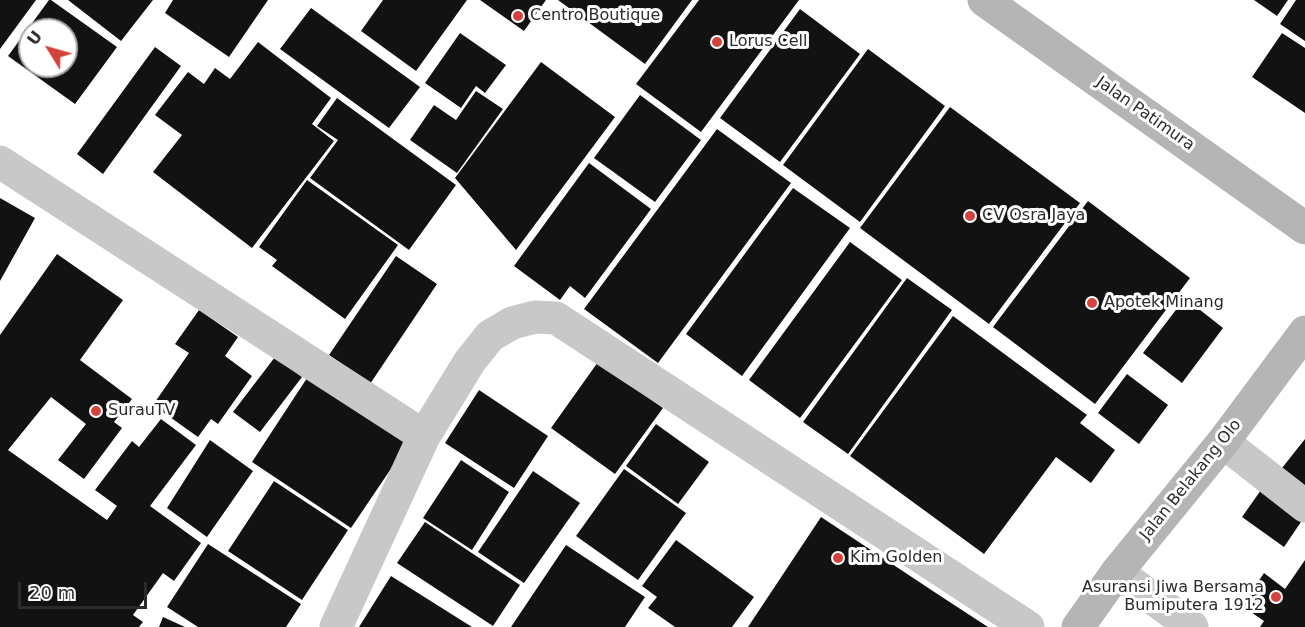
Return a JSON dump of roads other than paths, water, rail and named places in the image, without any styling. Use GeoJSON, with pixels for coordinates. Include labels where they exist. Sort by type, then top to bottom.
{"type":"FeatureCollection","features":[{"type":"Feature","properties":{"kind":"street","name":"Jalan Patimura"},"geometry":{"type":"LineString","coordinates":[[984,0],[1305,228]]}},
{"type":"Feature","properties":{"kind":"street"},"geometry":{"type":"LineString","coordinates":[[0,162],[424,436]]}},
{"type":"Feature","properties":{"kind":"street"},"geometry":{"type":"LineString","coordinates":[[336,627],[424,436],[470,362],[490,336],[512,323],[535,317],[556,318],[1028,627]]}},
{"type":"Feature","properties":{"kind":"street","name":"Jalan Belakang Olo"},"geometry":{"type":"LineString","coordinates":[[1078,627],[1117,572],[1223,442],[1305,332]]}},
{"type":"Feature","properties":{"kind":"street"},"geometry":{"type":"LineString","coordinates":[[1223,442],[1305,506]]}},
{"type":"Feature","properties":{"kind":"street"},"geometry":{"type":"LineString","coordinates":[[1117,572],[1192,627]]}},
{"type":"Feature","properties":{"kind":"place","name":"Centro Boutique"},"geometry":{"type":"Point","coordinates":[518,16]}},
{"type":"Feature","properties":{"kind":"place","name":"Lorus Cell"},"geometry":{"type":"Point","coordinates":[717,42]}},
{"type":"Feature","properties":{"kind":"place","name":"CV Osra Jaya"},"geometry":{"type":"Point","coordinates":[970,216]}},
{"type":"Feature","properties":{"kind":"place","name":"Apotek Minang"},"geometry":{"type":"Point","coordinates":[1092,303]}},
{"type":"Feature","properties":{"kind":"place","name":"SurauTV"},"geometry":{"type":"Point","coordinates":[96,411]}},
{"type":"Feature","properties":{"kind":"place","name":"Kim Golden"},"geometry":{"type":"Point","coordinates":[838,558]}},
{"type":"Feature","properties":{"kind":"place","name":"Asuransi Jiwa Bersama Bumiputera 1912"},"geometry":{"type":"Point","coordinates":[1276,597]}}]}
